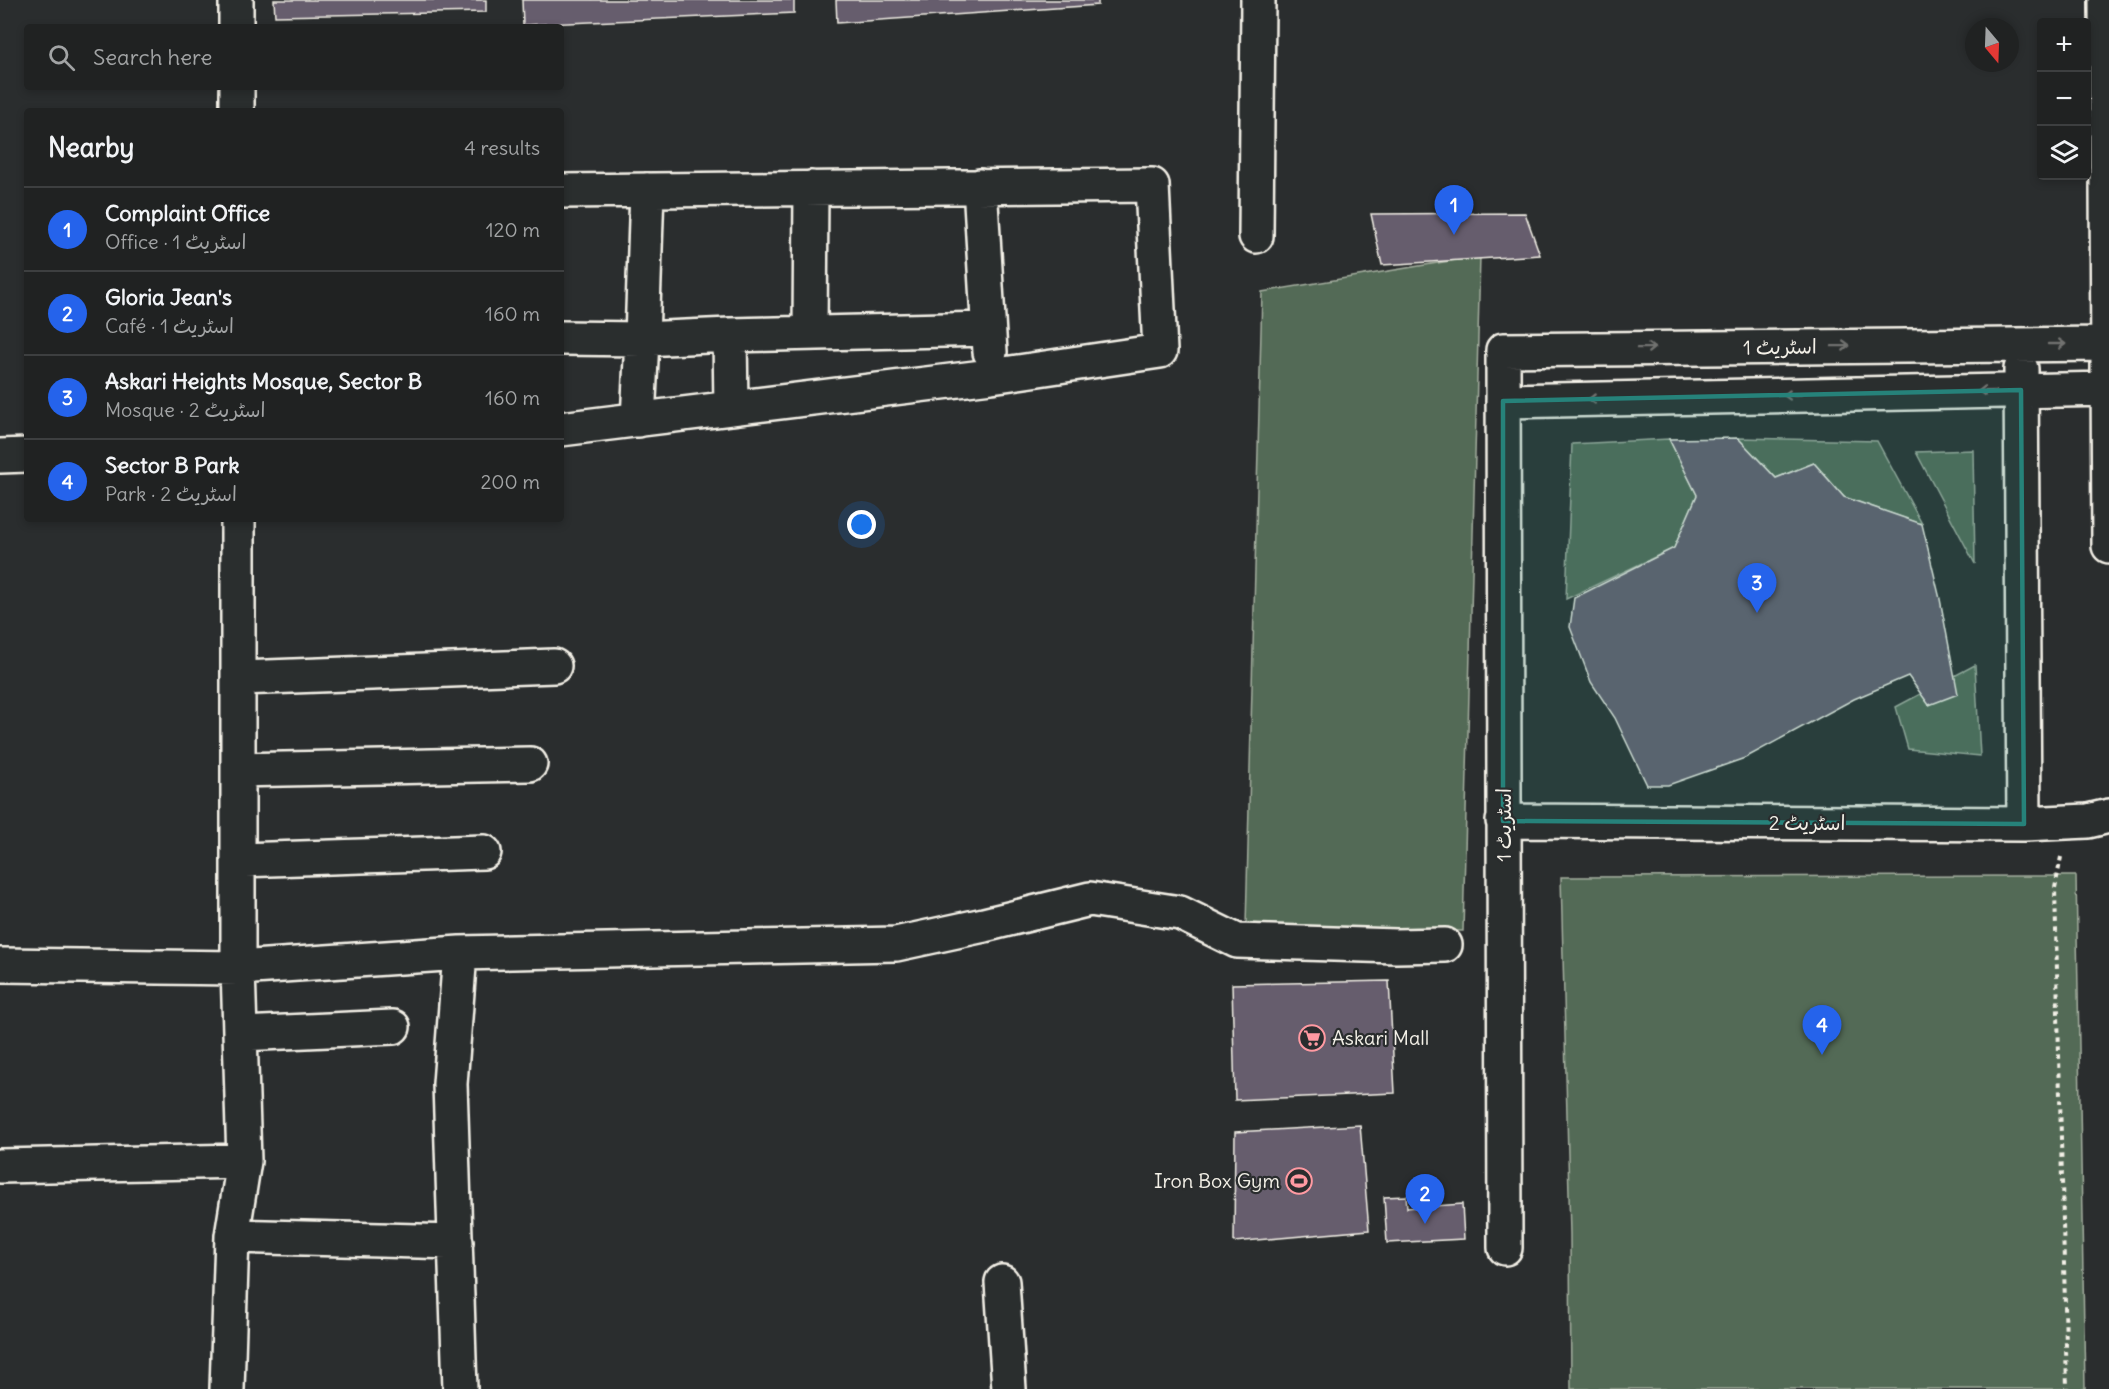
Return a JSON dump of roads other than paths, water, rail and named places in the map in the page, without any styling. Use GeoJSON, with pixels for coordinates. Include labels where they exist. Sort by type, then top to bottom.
{"type":"FeatureCollection","features":[{"type":"Feature","properties":{"kind":"street"},"geometry":{"type":"LineString","coordinates":[[236,0],[236,24]]}},
{"type":"Feature","properties":{"kind":"street"},"geometry":{"type":"LineString","coordinates":[[1256,236],[1258,0]]}},
{"type":"Feature","properties":{"kind":"street"},"geometry":{"type":"LineString","coordinates":[[2106,0],[2109,546]]}},
{"type":"Feature","properties":{"kind":"street"},"geometry":{"type":"LineString","coordinates":[[237,90],[237,108]]}},
{"type":"Feature","properties":{"kind":"street"},"geometry":{"type":"LineString","coordinates":[[564,191],[1152,184],[1160,351],[991,376],[564,429]]}},
{"type":"Feature","properties":{"kind":"street"},"geometry":{"type":"LineString","coordinates":[[980,186],[991,376]]}},
{"type":"Feature","properties":{"kind":"street"},"geometry":{"type":"LineString","coordinates":[[810,333],[811,188]]}},
{"type":"Feature","properties":{"kind":"street"},"geometry":{"type":"LineString","coordinates":[[638,420],[646,190]]}},
{"type":"Feature","properties":{"kind":"street"},"geometry":{"type":"LineString","coordinates":[[564,338],[642,339],[730,334],[988,329]]}},
{"type":"Feature","properties":{"kind":"street"},"geometry":{"type":"LineString","coordinates":[[730,334],[731,408]]}},
{"type":"Feature","properties":{"kind":"street"},"geometry":{"type":"LineString","coordinates":[[2020,344],[2024,824]]}},
{"type":"Feature","properties":{"kind":"street","name":"اسٹریٹ 1"},"geometry":{"type":"LineString","coordinates":[[1505,1248],[1503,350],[2108,344]]}},
{"type":"Feature","properties":{"kind":"street"},"geometry":{"type":"LineString","coordinates":[[1503,401],[2109,389]]}},
{"type":"Feature","properties":{"kind":"street"},"geometry":{"type":"LineString","coordinates":[[0,456],[24,455]]}},
{"type":"Feature","properties":{"kind":"street"},"geometry":{"type":"LineString","coordinates":[[227,1389],[232,1236],[244,1161],[238,968],[238,522]]}},
{"type":"Feature","properties":{"kind":"street"},"geometry":{"type":"LineString","coordinates":[[238,678],[554,666]]}},
{"type":"Feature","properties":{"kind":"street"},"geometry":{"type":"LineString","coordinates":[[238,770],[530,764]]}},
{"type":"Feature","properties":{"kind":"street","name":"اسٹریٹ 2"},"geometry":{"type":"LineString","coordinates":[[1503,821],[2024,824],[2088,821],[2109,816]]}},
{"type":"Feature","properties":{"kind":"street"},"geometry":{"type":"LineString","coordinates":[[237,860],[484,852]]}},
{"type":"Feature","properties":{"kind":"street"},"geometry":{"type":"LineString","coordinates":[[0,965],[238,968],[460,953],[896,944],[1090,899],[1180,913],[1237,941],[1396,946],[1445,945]]}},
{"type":"Feature","properties":{"kind":"street"},"geometry":{"type":"LineString","coordinates":[[460,953],[450,1084],[460,1389]]}},
{"type":"Feature","properties":{"kind":"street"},"geometry":{"type":"LineString","coordinates":[[240,1034],[393,1028]]}},
{"type":"Feature","properties":{"kind":"street"},"geometry":{"type":"LineString","coordinates":[[0,1166],[244,1161]]}},
{"type":"Feature","properties":{"kind":"street"},"geometry":{"type":"LineString","coordinates":[[232,1236],[456,1242]]}},
{"type":"Feature","properties":{"kind":"street"},"geometry":{"type":"LineString","coordinates":[[1002,1282],[1009,1389]]}},
{"type":"Feature","properties":{"kind":"place","name":"Complaint Office"},"geometry":{"type":"Point","coordinates":[1454,235]}},
{"type":"Feature","properties":{"kind":"place","name":"Askari Heights Mosque, Sector B"},"geometry":{"type":"Point","coordinates":[1757,613]}},
{"type":"Feature","properties":{"kind":"place","name":"Askari Mall"},"geometry":{"type":"Point","coordinates":[1312,1038]}},
{"type":"Feature","properties":{"kind":"place","name":"Sector B Park"},"geometry":{"type":"Point","coordinates":[1822,1055]}},
{"type":"Feature","properties":{"kind":"place","name":"Iron Box Gym"},"geometry":{"type":"Point","coordinates":[1299,1181]}},
{"type":"Feature","properties":{"kind":"place","name":"Gloria Jean's"},"geometry":{"type":"Point","coordinates":[1425,1224]}}]}
